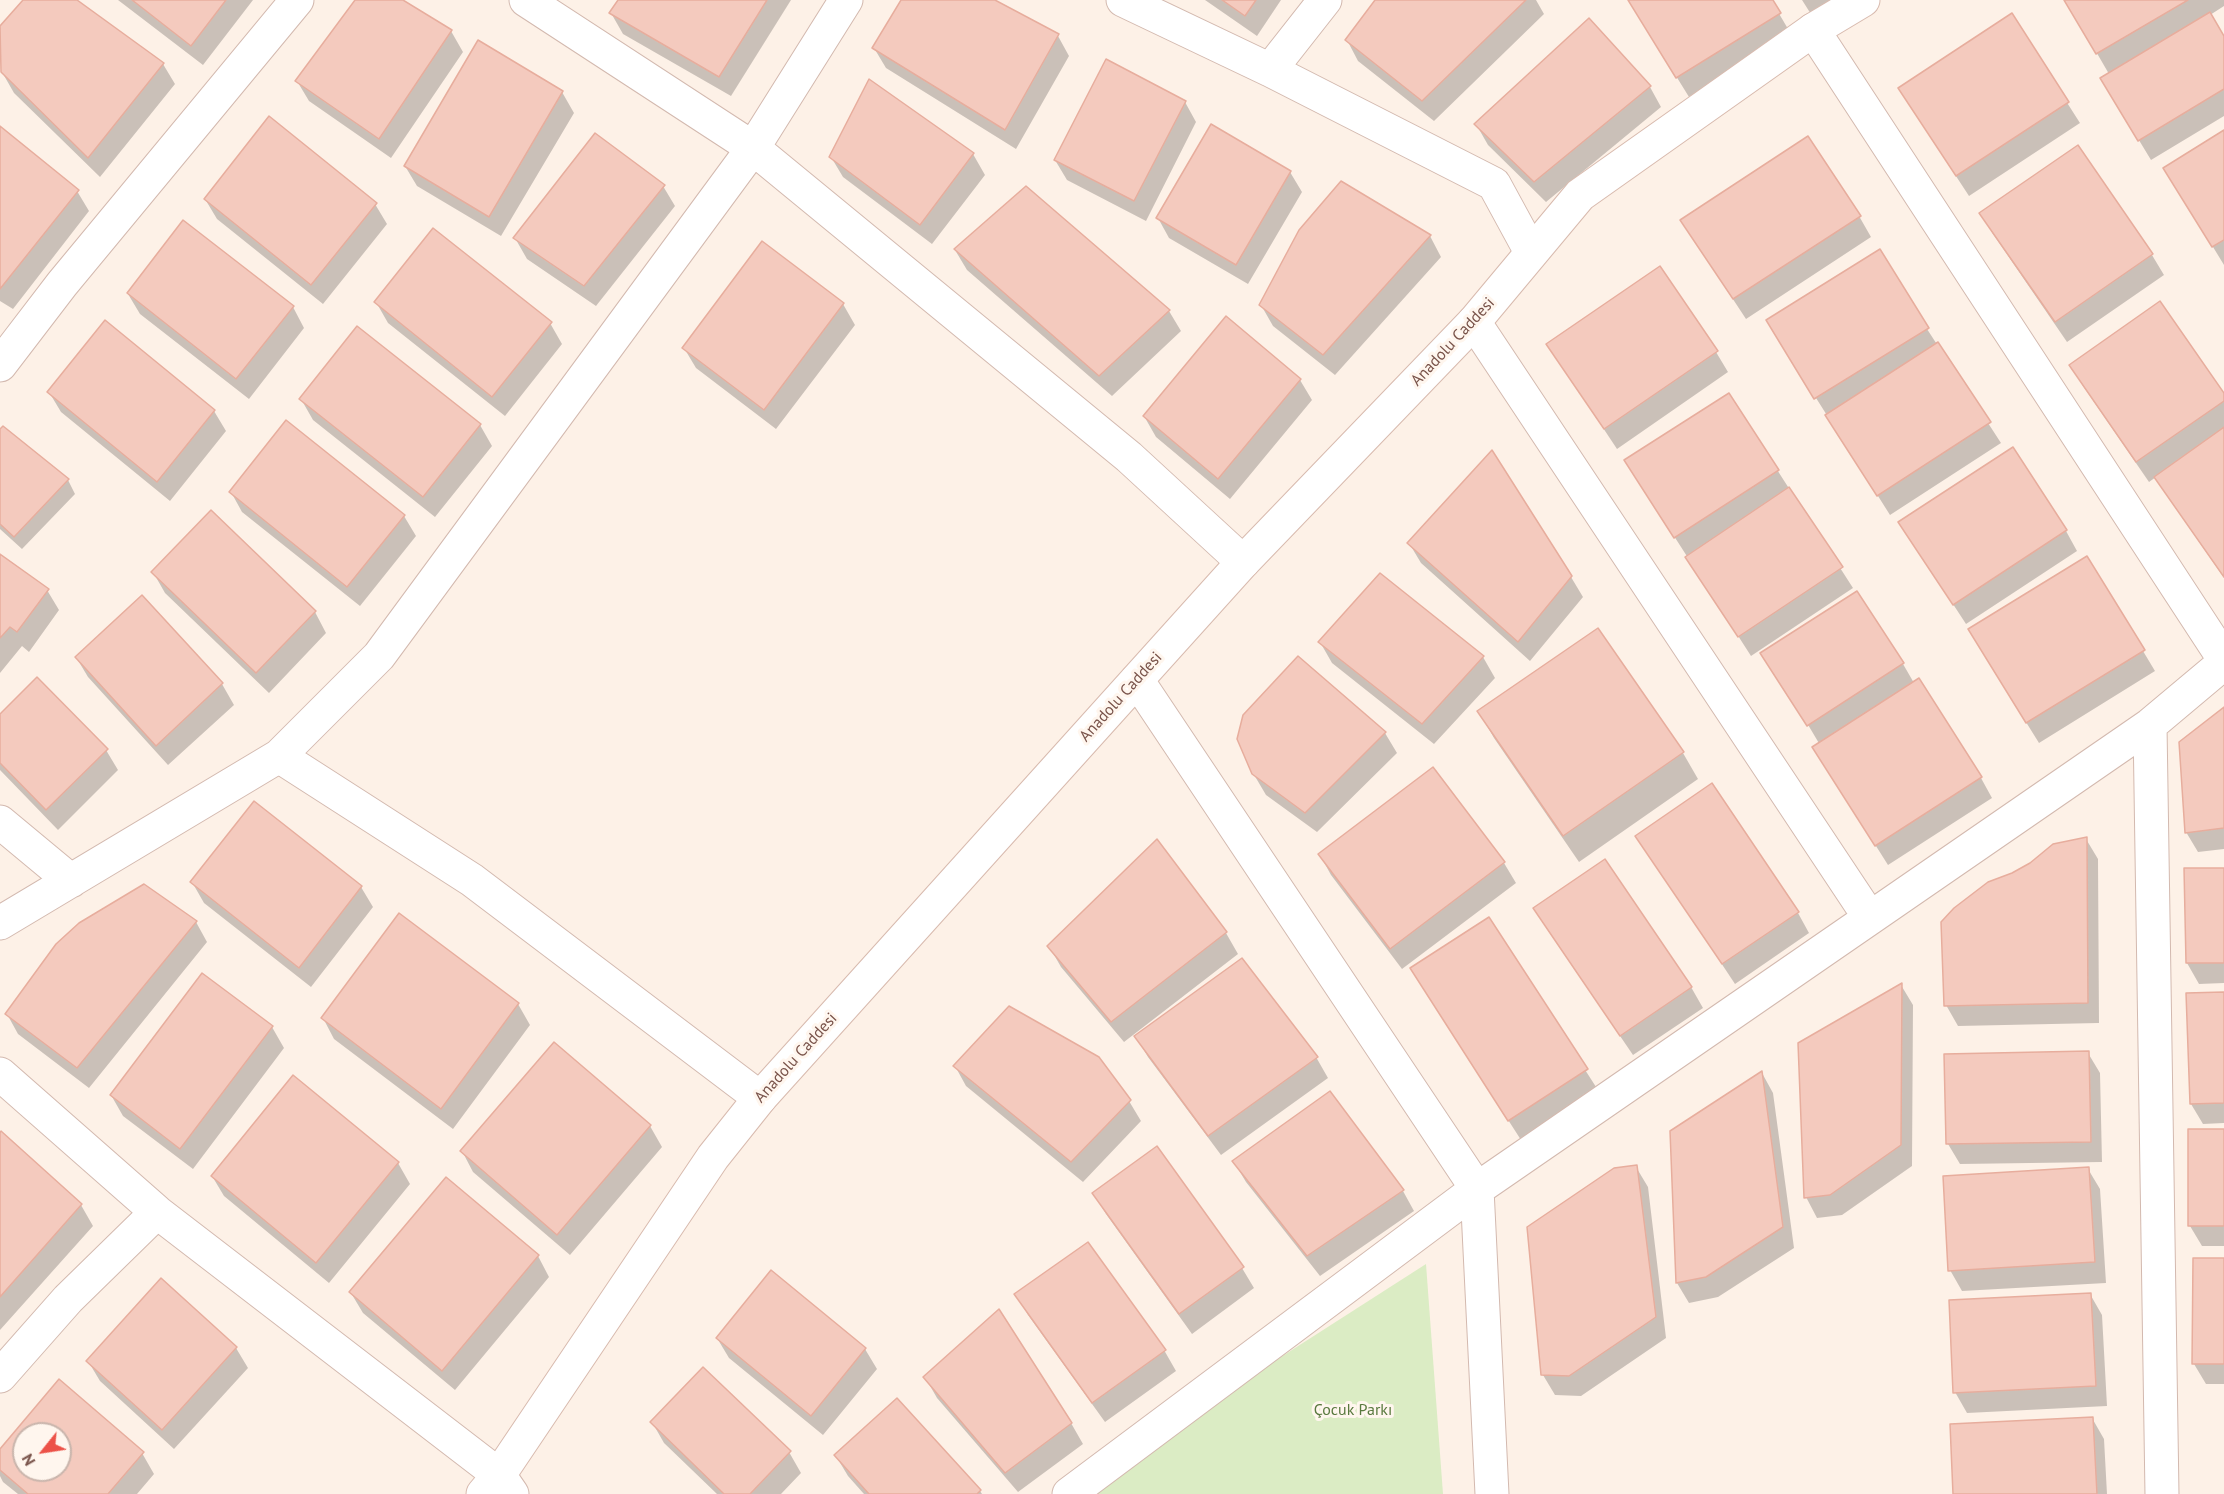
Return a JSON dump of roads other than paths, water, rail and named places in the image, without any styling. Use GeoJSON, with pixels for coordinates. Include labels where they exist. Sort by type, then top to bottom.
{"type":"FeatureCollection","features":[{"type":"Feature","properties":{"kind":"street"},"geometry":{"type":"LineString","coordinates":[[0,365],[62,284],[297,0]]}},
{"type":"Feature","properties":{"kind":"street"},"geometry":{"type":"LineString","coordinates":[[526,0],[753,148],[1129,458],[1243,562]]}},
{"type":"Feature","properties":{"kind":"street"},"geometry":{"type":"LineString","coordinates":[[0,923],[279,756],[379,656],[753,148],[846,0]]}},
{"type":"Feature","properties":{"kind":"street"},"geometry":{"type":"LineString","coordinates":[[1123,0],[1270,70],[1494,184],[1531,252]]}},
{"type":"Feature","properties":{"kind":"street"},"geometry":{"type":"LineString","coordinates":[[1270,70],[1325,0]]}},
{"type":"Feature","properties":{"kind":"street","name":"Anadolu Caddesi"},"geometry":{"type":"LineString","coordinates":[[498,1488],[712,1157],[760,1098],[1243,562],[1474,322],[1580,195],[1813,30],[1863,0]]}},
{"type":"Feature","properties":{"kind":"street"},"geometry":{"type":"LineString","coordinates":[[1069,1494],[1477,1189],[2151,724],[2224,661],[1813,30]]}},
{"type":"Feature","properties":{"kind":"street"},"geometry":{"type":"LineString","coordinates":[[1474,322],[1870,918]]}},
{"type":"Feature","properties":{"kind":"street"},"geometry":{"type":"LineString","coordinates":[[1137,680],[1477,1189],[1492,1494]]}},
{"type":"Feature","properties":{"kind":"street"},"geometry":{"type":"LineString","coordinates":[[2151,724],[2162,1494]]}},
{"type":"Feature","properties":{"kind":"street"},"geometry":{"type":"LineString","coordinates":[[279,756],[472,880],[760,1098]]}},
{"type":"Feature","properties":{"kind":"street"},"geometry":{"type":"LineString","coordinates":[[0,822],[71,881]]}},
{"type":"Feature","properties":{"kind":"street"},"geometry":{"type":"LineString","coordinates":[[0,1074],[157,1212],[498,1488]]}},
{"type":"Feature","properties":{"kind":"street"},"geometry":{"type":"LineString","coordinates":[[0,1376],[68,1299],[157,1212]]}},
{"type":"Feature","properties":{"kind":"park label","name":"Çocuk Parkı"},"geometry":{"type":"Point","coordinates":[1353,1410]}}]}
